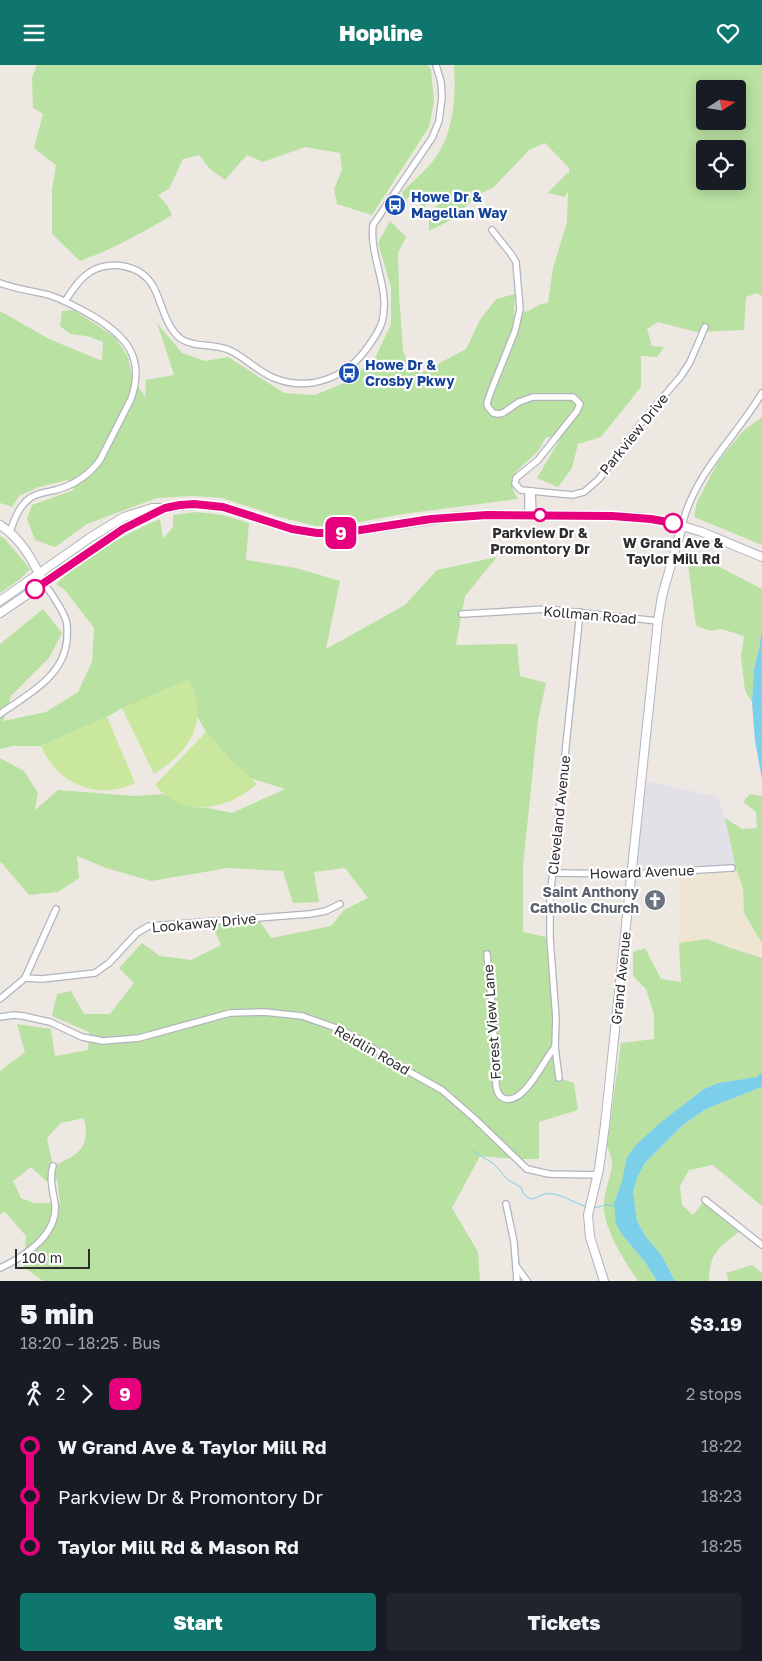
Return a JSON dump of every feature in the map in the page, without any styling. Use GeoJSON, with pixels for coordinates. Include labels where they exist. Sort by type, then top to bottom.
{"type":"FeatureCollection","features":[{"type":"Feature","properties":{"kind":"main road"},"geometry":{"type":"LineString","coordinates":[[0,601],[111,524],[135,513],[152,508],[194,504],[236,510],[292,529],[317,533],[341,533],[460,516],[636,517],[682,526],[713,536],[762,557]]}},
{"type":"Feature","properties":{"kind":"main road"},"geometry":{"type":"LineString","coordinates":[[0,613],[123,529],[165,508]]}},
{"type":"Feature","properties":{"kind":"main road"},"geometry":{"type":"LineString","coordinates":[[0,525],[10,532],[30,557],[44,583]]}},
{"type":"Feature","properties":{"kind":"main road","name":"Grand Avenue"},"geometry":{"type":"LineString","coordinates":[[604,1281],[590,1237],[588,1212],[598,1175],[606,1115],[658,621],[662,596],[682,526]]}},
{"type":"Feature","properties":{"kind":"street"},"geometry":{"type":"LineString","coordinates":[[65,301],[78,282],[90,272],[109,265],[125,266],[149,280],[173,330],[186,341],[228,349],[265,373],[282,381],[314,383],[326,380],[345,371],[361,357],[382,323],[384,295],[372,237],[373,225],[432,138],[439,121],[442,97],[441,82],[436,65]]}},
{"type":"Feature","properties":{"kind":"street"},"geometry":{"type":"LineString","coordinates":[[492,231],[516,262],[520,309],[515,331],[487,403],[488,407],[493,413],[503,413],[519,402],[533,397],[573,397],[580,404],[571,419],[538,460],[516,478],[515,484],[517,487],[521,490],[530,491],[530,515]]}},
{"type":"Feature","properties":{"kind":"street"},"geometry":{"type":"LineString","coordinates":[[0,283],[12,288],[48,295],[65,301],[108,325],[122,337],[133,358],[136,371],[134,389],[123,415],[94,467],[88,474],[68,486],[40,493],[29,498],[19,511],[10,532]]}},
{"type":"Feature","properties":{"kind":"street","name":"Parkview Drive"},"geometry":{"type":"LineString","coordinates":[[530,491],[572,495],[584,492],[599,479],[645,417],[682,376],[690,363],[705,327]]}},
{"type":"Feature","properties":{"kind":"street"},"geometry":{"type":"LineString","coordinates":[[682,526],[696,487],[750,413],[762,393]]}},
{"type":"Feature","properties":{"kind":"street"},"geometry":{"type":"LineString","coordinates":[[0,714],[53,675],[64,655],[68,631],[65,619],[60,605],[44,583]]}},
{"type":"Feature","properties":{"kind":"street","name":"Kollman Road"},"geometry":{"type":"LineString","coordinates":[[462,614],[547,609],[658,621]]}},
{"type":"Feature","properties":{"kind":"street","name":"Cleveland Avenue"},"geometry":{"type":"LineString","coordinates":[[559,1078],[555,1047],[556,1019],[549,925],[552,873],[580,613]]}},
{"type":"Feature","properties":{"kind":"street","name":"Howard Avenue"},"geometry":{"type":"LineString","coordinates":[[552,873],[631,875],[732,868]]}},
{"type":"Feature","properties":{"kind":"street","name":"Lookaway Drive"},"geometry":{"type":"LineString","coordinates":[[25,978],[42,979],[96,973],[110,963],[137,933],[149,926],[310,914],[326,911],[340,904]]}},
{"type":"Feature","properties":{"kind":"street"},"geometry":{"type":"LineString","coordinates":[[0,999],[25,978],[56,909]]}},
{"type":"Feature","properties":{"kind":"street","name":"Forest View Lane"},"geometry":{"type":"LineString","coordinates":[[487,954],[498,1095],[501,1098],[510,1100],[520,1095],[530,1085],[555,1047]]}},
{"type":"Feature","properties":{"kind":"street","name":"Reidlin Road"},"geometry":{"type":"LineString","coordinates":[[0,1017],[14,1015],[32,1018],[50,1023],[82,1037],[103,1041],[139,1038],[230,1013],[264,1012],[302,1016],[339,1029],[359,1039],[406,1070],[442,1090],[527,1169],[549,1174],[598,1175]]}},
{"type":"Feature","properties":{"kind":"street"},"geometry":{"type":"LineString","coordinates":[[0,1268],[19,1258],[35,1245],[51,1227],[55,1213],[51,1176],[53,1166]]}},
{"type":"Feature","properties":{"kind":"street"},"geometry":{"type":"LineString","coordinates":[[705,1200],[762,1245]]}},
{"type":"Feature","properties":{"kind":"street"},"geometry":{"type":"LineString","coordinates":[[506,1204],[512,1233],[517,1281]]}},
{"type":"Feature","properties":{"kind":"street"},"geometry":{"type":"LineString","coordinates":[[516,1266],[527,1281]]}},
{"type":"Feature","properties":{"kind":"shaded area"},"geometry":{"type":"Polygon","coordinates":[[[641,780],[718,797],[725,818],[736,869],[631,874],[641,780]]]}},
{"type":"Feature","properties":{"kind":"shaded area"},"geometry":{"type":"Polygon","coordinates":[[[736,869],[743,888],[744,913],[762,943],[762,957],[707,939],[679,943],[680,871],[736,869]]]}},
{"type":"Feature","properties":{"kind":"green space"},"geometry":{"type":"Polygon","coordinates":[[[37,65],[428,65],[431,70],[434,101],[429,127],[372,215],[337,204],[334,189],[342,170],[340,153],[305,147],[263,162],[247,155],[225,180],[210,169],[199,155],[183,159],[169,189],[158,195],[167,205],[172,215],[127,240],[80,261],[52,234],[52,189],[56,165],[34,148],[43,114],[33,108],[32,77],[37,65]]]}},
{"type":"Feature","properties":{"kind":"green space"},"geometry":{"type":"Polygon","coordinates":[[[454,65],[762,65],[762,296],[757,293],[746,297],[744,330],[696,332],[658,322],[647,329],[652,346],[664,347],[657,357],[641,356],[641,387],[601,437],[578,444],[572,468],[558,487],[537,478],[560,439],[546,437],[538,451],[513,477],[512,484],[518,499],[403,514],[338,526],[316,526],[283,518],[222,498],[192,496],[157,498],[87,524],[55,547],[35,540],[27,519],[32,505],[74,490],[68,480],[39,487],[19,496],[12,507],[0,503],[0,311],[49,339],[102,361],[103,342],[87,336],[70,334],[60,326],[62,311],[74,310],[115,337],[128,357],[132,377],[145,397],[146,380],[174,375],[157,323],[182,353],[205,361],[228,357],[284,393],[315,395],[349,381],[376,356],[391,324],[391,287],[378,243],[390,221],[406,237],[398,253],[403,350],[409,368],[421,373],[466,349],[480,320],[496,299],[515,294],[514,314],[548,303],[553,268],[567,222],[568,191],[565,197],[548,193],[567,173],[569,174],[569,168],[545,143],[529,150],[493,188],[479,194],[451,220],[429,231],[429,217],[444,195],[436,192],[424,208],[411,196],[405,200],[402,192],[433,161],[440,150],[449,127],[454,103],[454,65]]]}},
{"type":"Feature","properties":{"kind":"green space"},"geometry":{"type":"Polygon","coordinates":[[[762,417],[762,545],[694,517],[697,502],[718,462],[743,431],[762,417]]]}},
{"type":"Feature","properties":{"kind":"green space"},"geometry":{"type":"Polygon","coordinates":[[[196,512],[223,515],[249,523],[246,560],[296,568],[340,581],[326,649],[405,605],[437,570],[497,557],[465,596],[456,645],[517,644],[520,676],[546,683],[538,720],[523,866],[523,932],[550,938],[559,1078],[574,1083],[578,1110],[539,1122],[539,1159],[480,1156],[452,1208],[478,1252],[480,1281],[43,1281],[24,1267],[26,1236],[5,1212],[0,1214],[0,1071],[25,1052],[17,1024],[51,1029],[55,1056],[88,1050],[89,1032],[52,1016],[57,994],[71,991],[84,1014],[110,1014],[134,983],[119,968],[142,943],[160,956],[191,960],[221,945],[210,921],[258,918],[271,938],[331,926],[344,910],[368,898],[345,868],[314,872],[319,902],[293,903],[283,871],[228,868],[151,881],[106,868],[77,856],[79,878],[58,892],[29,895],[0,863],[0,758],[24,771],[38,793],[35,810],[58,790],[135,796],[162,794],[193,807],[232,813],[285,789],[250,778],[232,762],[206,732],[197,716],[193,689],[122,708],[107,717],[41,746],[13,746],[0,749],[0,644],[43,609],[62,633],[49,658],[11,696],[3,721],[46,712],[78,692],[92,662],[94,628],[65,590],[56,584],[105,547],[160,519],[163,539],[173,527],[173,515],[196,512]],[[84,1118],[61,1123],[47,1138],[53,1166],[76,1154],[84,1143],[86,1128],[84,1118]],[[31,1167],[13,1181],[21,1198],[34,1203],[60,1203],[57,1180],[46,1181],[31,1167]]]}},
{"type":"Feature","properties":{"kind":"green space"},"geometry":{"type":"Polygon","coordinates":[[[0,536],[5,539],[30,569],[19,580],[0,593],[0,536]]]}},
{"type":"Feature","properties":{"kind":"green space"},"geometry":{"type":"Polygon","coordinates":[[[710,562],[762,589],[762,629],[754,669],[752,702],[745,691],[741,656],[744,636],[721,629],[711,631],[696,626],[688,564],[700,567],[710,562]]]}},
{"type":"Feature","properties":{"kind":"green space"},"geometry":{"type":"Polygon","coordinates":[[[189,679],[195,695],[197,709],[193,734],[187,745],[178,755],[154,774],[122,708],[189,679]]]}},
{"type":"Feature","properties":{"kind":"green space"},"geometry":{"type":"Polygon","coordinates":[[[107,717],[135,783],[107,790],[93,789],[68,779],[57,770],[41,746],[107,717]]]}},
{"type":"Feature","properties":{"kind":"green space"},"geometry":{"type":"Polygon","coordinates":[[[206,732],[232,762],[257,784],[245,793],[219,805],[192,807],[166,796],[155,785],[206,732]]]}},
{"type":"Feature","properties":{"kind":"green space"},"geometry":{"type":"Polygon","coordinates":[[[750,794],[762,796],[762,943],[744,913],[743,888],[736,869],[725,818],[742,829],[757,828],[756,812],[743,802],[750,794]]]}},
{"type":"Feature","properties":{"kind":"green space"},"geometry":{"type":"Polygon","coordinates":[[[707,939],[762,958],[762,1072],[758,1077],[718,1083],[704,1089],[661,1122],[622,1181],[614,1203],[623,1236],[645,1262],[657,1281],[638,1281],[610,1233],[604,1212],[605,1193],[612,1165],[607,1146],[621,1043],[654,1039],[654,1015],[646,989],[633,976],[633,952],[645,948],[661,979],[681,982],[679,943],[707,939]]]}},
{"type":"Feature","properties":{"kind":"green space"},"geometry":{"type":"Polygon","coordinates":[[[762,1087],[762,1206],[713,1165],[689,1170],[680,1186],[682,1205],[693,1215],[705,1200],[742,1229],[722,1246],[714,1256],[711,1262],[709,1281],[675,1281],[662,1256],[646,1237],[637,1221],[633,1192],[638,1176],[645,1163],[683,1125],[706,1109],[762,1087]]]}},
{"type":"Feature","properties":{"kind":"green space"},"geometry":{"type":"Polygon","coordinates":[[[752,1265],[762,1273],[762,1281],[729,1281],[726,1273],[752,1265]]]}},
{"type":"Feature","properties":{"kind":"water"},"geometry":{"type":"Polygon","coordinates":[[[762,629],[762,779],[755,741],[752,702],[754,669],[762,629]]]}},
{"type":"Feature","properties":{"kind":"water"},"geometry":{"type":"Polygon","coordinates":[[[762,1072],[762,1087],[706,1109],[683,1125],[645,1163],[638,1176],[633,1192],[637,1221],[646,1237],[662,1256],[675,1281],[657,1281],[616,1224],[614,1203],[622,1181],[627,1157],[636,1145],[661,1122],[704,1089],[718,1083],[757,1077],[762,1072]]]}},
{"type":"Feature","properties":{"kind":"waterway"},"geometry":{"type":"LineString","coordinates":[[473,1151],[494,1164],[508,1180],[521,1187],[523,1193],[530,1199],[556,1194],[588,1207]]}},
{"type":"Feature","properties":{"kind":"waterway"},"geometry":{"type":"LineString","coordinates":[[594,1208],[606,1205],[615,1206]]}},
{"type":"Feature","properties":{"kind":"bus line","name":"9"},"geometry":{"type":"LineString","coordinates":[[35,589],[123,529],[165,508],[180,505],[194,504],[223,507],[292,529],[317,533],[341,533],[431,519],[487,515],[636,517],[673,523]]}},
{"type":"Feature","properties":{"kind":"place","name":"Howe Dr & Magellan Way"},"geometry":{"type":"Point","coordinates":[395,205]}},
{"type":"Feature","properties":{"kind":"place","name":"Howe Dr & Crosby Pkwy"},"geometry":{"type":"Point","coordinates":[349,373]}},
{"type":"Feature","properties":{"kind":"place","name":"Parkview Dr & Promontory Dr"},"geometry":{"type":"Point","coordinates":[540,515]}},
{"type":"Feature","properties":{"kind":"place","name":"W Grand Ave & Taylor Mill Rd"},"geometry":{"type":"Point","coordinates":[673,523]}},
{"type":"Feature","properties":{"kind":"place","name":"Saint Anthony Catholic Church"},"geometry":{"type":"Point","coordinates":[655,900]}}]}
